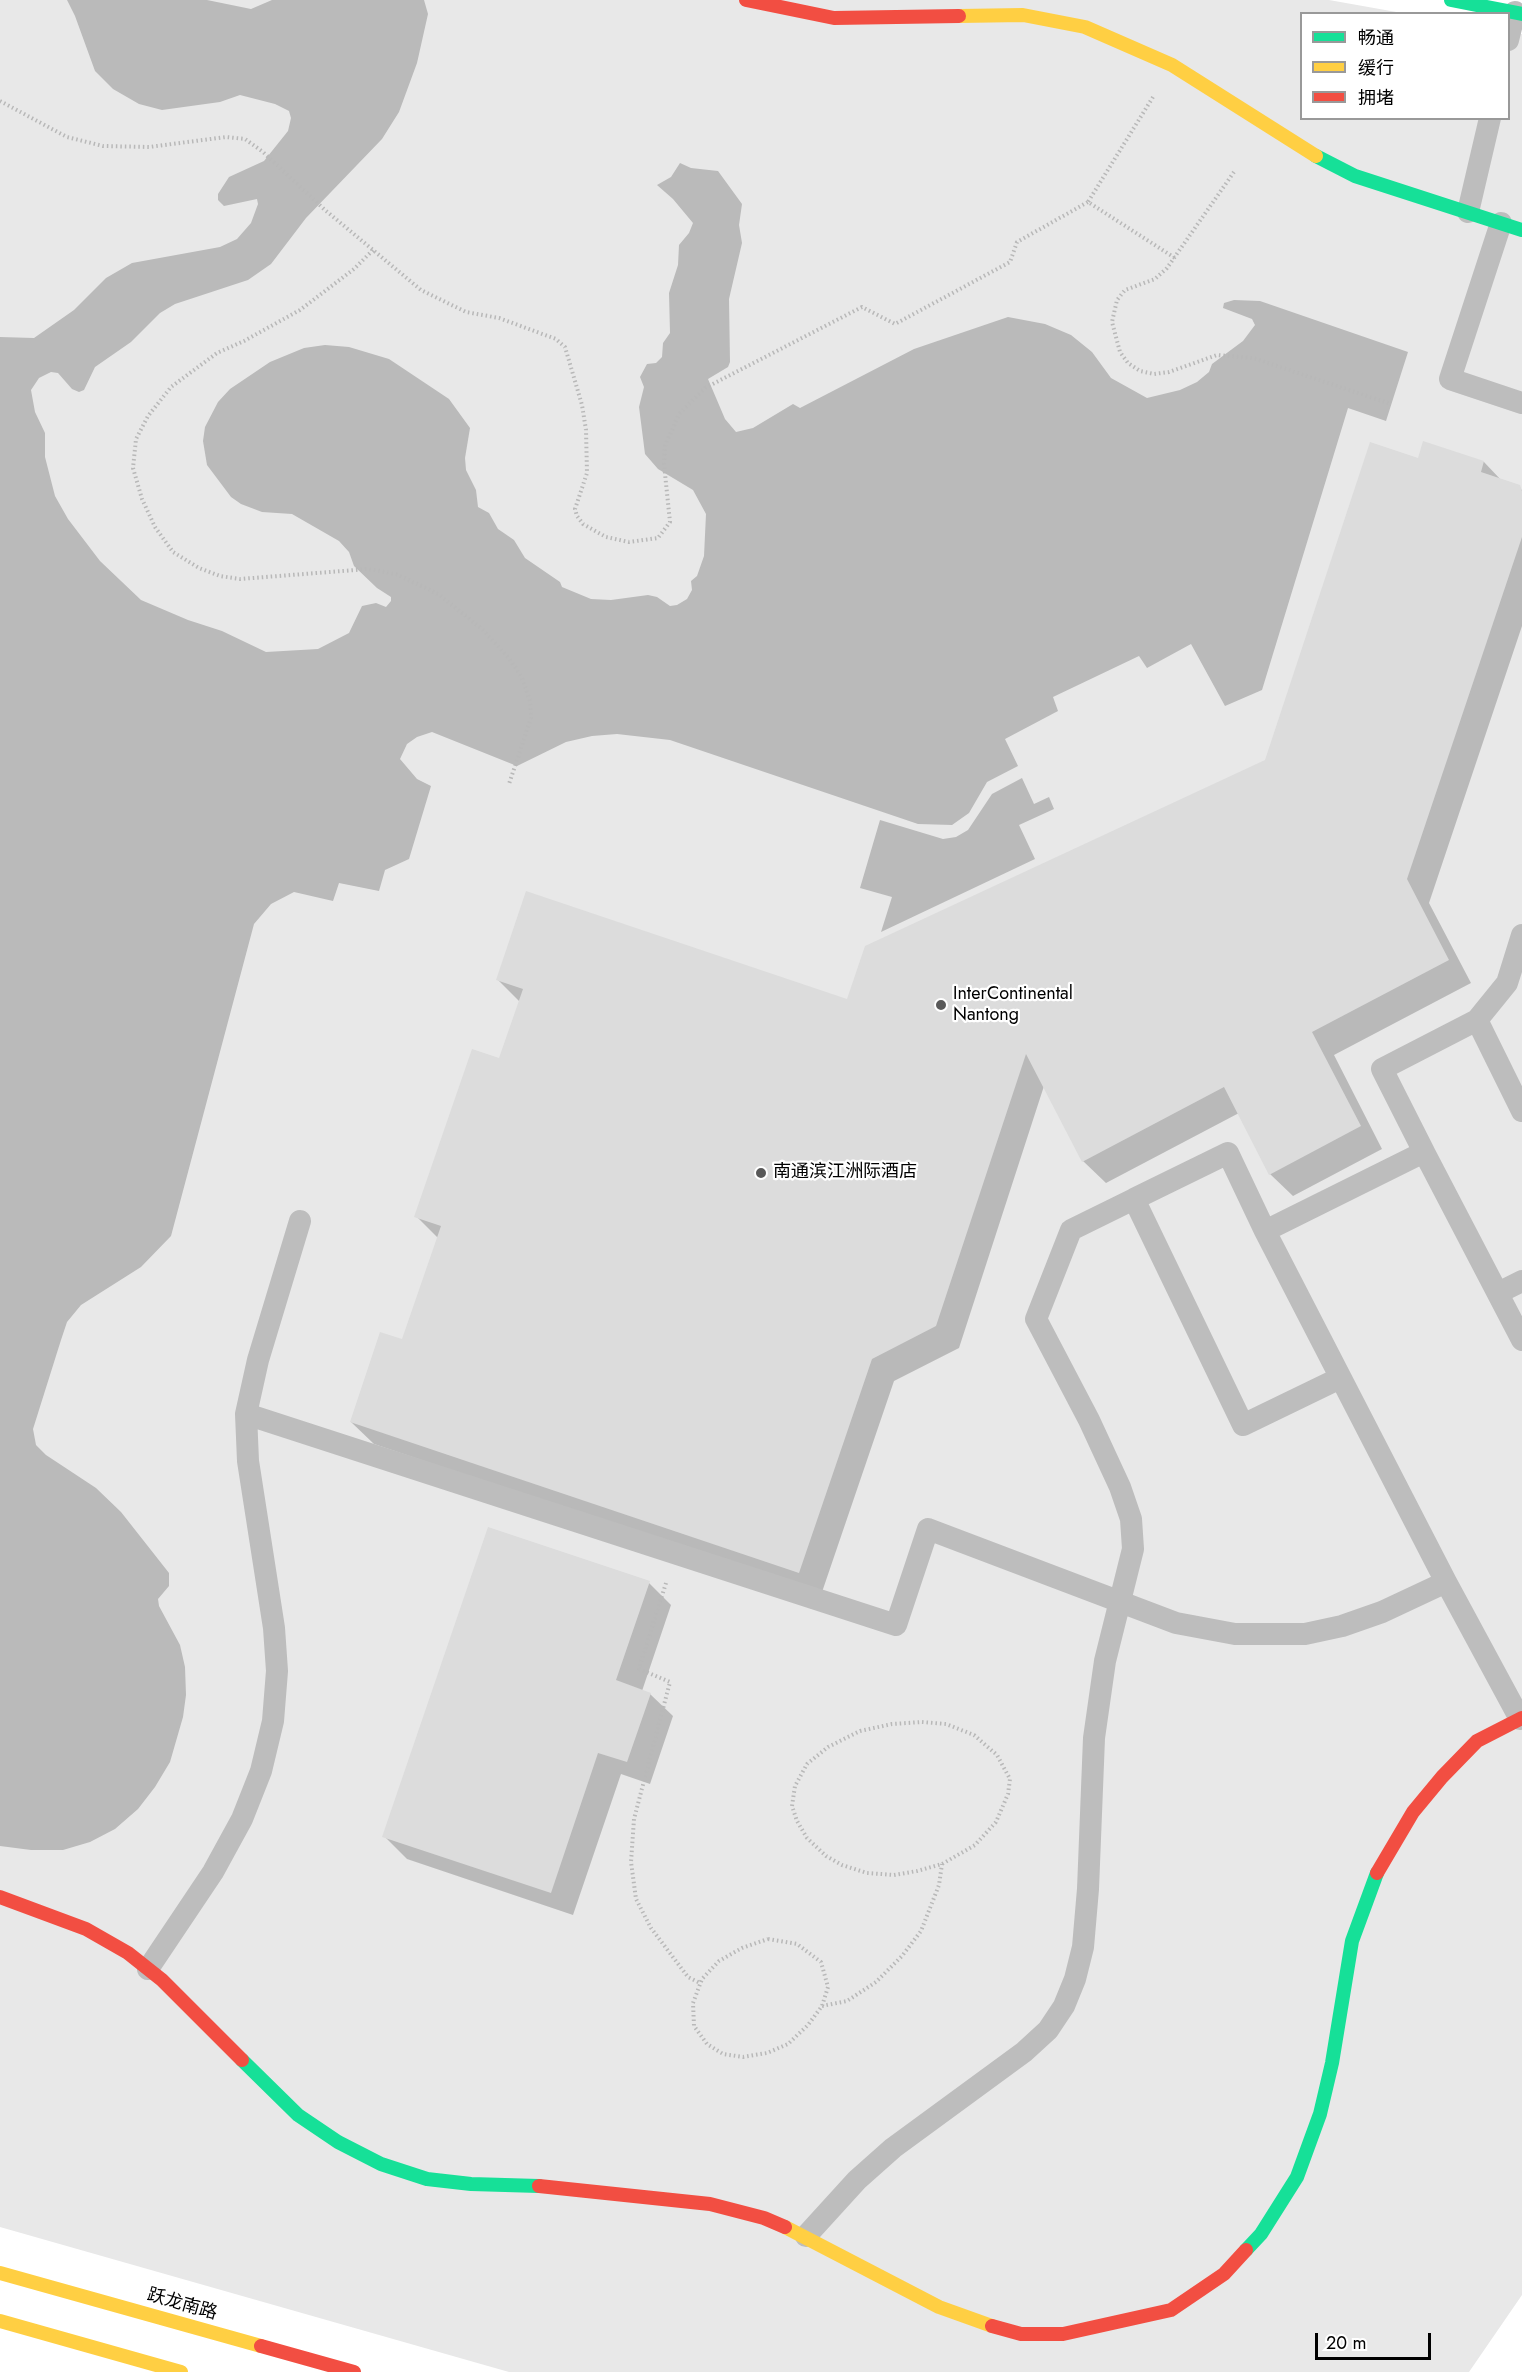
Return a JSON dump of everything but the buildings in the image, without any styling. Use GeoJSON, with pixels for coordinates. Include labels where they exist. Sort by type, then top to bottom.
{"type":"FeatureCollection","features":[{"type":"Feature","properties":{"kind":"street"},"geometry":{"type":"LineString","coordinates":[[746,0],[834,18],[1023,15],[1085,27],[1172,65],[1304,150],[1355,176],[1511,226]]}},
{"type":"Feature","properties":{"kind":"street"},"geometry":{"type":"LineString","coordinates":[[1451,0],[1519,13]]}},
{"type":"Feature","properties":{"kind":"street"},"geometry":{"type":"LineString","coordinates":[[0,1897],[87,1929],[128,1953],[148,1968],[298,2115],[338,2142],[381,2164],[427,2179],[471,2184],[526,2185],[710,2204],[764,2218],[806,2236],[939,2307],[984,2324],[1020,2334],[1063,2334],[1171,2310],[1224,2274],[1262,2234],[1297,2177],[1320,2114],[1352,1941],[1368,1891],[1386,1854],[1413,1812],[1442,1777],[1477,1742],[1521,1719]]}},
{"type":"Feature","properties":{"kind":"street","name":"跃龙南路"},"geometry":{"type":"LineString","coordinates":[[0,2273],[354,2372]]}},
{"type":"Feature","properties":{"kind":"street"},"geometry":{"type":"LineString","coordinates":[[0,2322],[181,2372]]}},
{"type":"Feature","properties":{"kind":"lane"},"geometry":{"type":"LineString","coordinates":[[1510,37],[1519,13]]}},
{"type":"Feature","properties":{"kind":"lane"},"geometry":{"type":"LineString","coordinates":[[1468,212],[1490,120]]}},
{"type":"Feature","properties":{"kind":"lane"},"geometry":{"type":"LineString","coordinates":[[1511,226],[1450,379],[1522,404]]}},
{"type":"Feature","properties":{"kind":"lane"},"geometry":{"type":"LineString","coordinates":[[1522,935],[1507,983],[1477,1020],[1382,1068],[1522,1340]]}},
{"type":"Feature","properties":{"kind":"lane"},"geometry":{"type":"LineString","coordinates":[[1477,1020],[1522,1111]]}},
{"type":"Feature","properties":{"kind":"lane"},"geometry":{"type":"LineString","coordinates":[[1265,1231],[1424,1152]]}},
{"type":"Feature","properties":{"kind":"lane"},"geometry":{"type":"LineString","coordinates":[[806,2236],[857,2180],[893,2148],[1024,2052],[1048,2030],[1064,2006],[1083,1947],[1089,1889],[1094,1738],[1105,1661],[1133,1549],[1131,1519],[1120,1487],[1089,1420],[1036,1319],[1071,1230],[1227,1153],[1340,1378],[1446,1582],[1521,1719]]}},
{"type":"Feature","properties":{"kind":"lane"},"geometry":{"type":"LineString","coordinates":[[1134,1199],[1243,1425],[1340,1378]]}},
{"type":"Feature","properties":{"kind":"lane"},"geometry":{"type":"LineString","coordinates":[[148,1968],[213,1872],[242,1820],[261,1771],[273,1721],[277,1671],[274,1628],[248,1461],[246,1414],[258,1360],[300,1221]]}},
{"type":"Feature","properties":{"kind":"lane"},"geometry":{"type":"LineString","coordinates":[[1498,1293],[1522,1281]]}},
{"type":"Feature","properties":{"kind":"lane"},"geometry":{"type":"LineString","coordinates":[[246,1414],[896,1625],[928,1529],[1119,1603],[1198,1629],[1235,1634],[1305,1634],[1342,1626],[1382,1612],[1446,1582]]}},
{"type":"Feature","properties":{"kind":"path"},"geometry":{"type":"LineString","coordinates":[[0,101],[67,137],[104,146],[149,147],[226,137],[245,139],[263,152],[325,210],[421,290],[466,312],[520,325],[556,339],[565,347],[582,405],[586,430],[587,473],[575,509],[577,516],[583,524],[606,537],[618,541],[645,541],[658,538],[670,522],[664,464],[670,431],[679,414],[705,388],[862,307],[896,324],[1010,262],[1017,242],[1088,202],[1172,65]]}},
{"type":"Feature","properties":{"kind":"path"},"geometry":{"type":"LineString","coordinates":[[1234,172],[1175,258],[1155,279],[1125,290],[1118,300],[1112,322],[1114,338],[1128,363],[1140,371],[1154,374],[1169,372],[1217,355],[1253,358],[1391,404]]}},
{"type":"Feature","properties":{"kind":"path"},"geometry":{"type":"LineString","coordinates":[[1088,202],[1175,258]]}},
{"type":"Feature","properties":{"kind":"path"},"geometry":{"type":"LineString","coordinates":[[373,250],[354,269],[300,310],[217,353],[171,387],[148,416],[136,439],[133,468],[142,499],[155,527],[173,552],[199,568],[220,576],[240,579],[368,569],[396,574],[438,594],[482,628],[508,657],[522,678],[530,701],[531,718],[509,784]]}},
{"type":"Feature","properties":{"kind":"path"},"geometry":{"type":"LineString","coordinates":[[676,1554],[639,1669],[670,1682],[634,1819],[631,1862],[636,1899],[651,1928],[682,1970],[700,1983]]}},
{"type":"Feature","properties":{"kind":"path"},"geometry":{"type":"LineString","coordinates":[[922,1722],[946,1724],[974,1735],[997,1755],[1010,1779],[1008,1794],[996,1821],[975,1845],[942,1864],[894,1875],[867,1873],[842,1865],[826,1856],[807,1838],[796,1821],[792,1806],[795,1786],[807,1764],[828,1747],[860,1731],[892,1724],[922,1722]]}},
{"type":"Feature","properties":{"kind":"path"},"geometry":{"type":"LineString","coordinates":[[822,2006],[847,2001],[857,1995],[876,1982],[902,1956],[921,1931],[939,1885],[942,1864]]}},
{"type":"Feature","properties":{"kind":"path"},"geometry":{"type":"LineString","coordinates":[[768,1939],[797,1944],[821,1962],[828,1987],[822,2006],[808,2025],[788,2044],[767,2053],[743,2057],[723,2054],[707,2044],[694,2026],[693,2003],[700,1983],[719,1961],[742,1948],[768,1939]]}},
{"type":"Feature","properties":{"kind":"shaded area","name":"南通滨江洲际酒店"},"geometry":{"type":"Polygon","coordinates":[[[0,0],[1329,0],[1396,12],[1300,12],[1300,120],[1510,120],[1510,32],[1522,34],[1522,2295],[1469,2372],[509,2372],[0,2227],[0,0]]]}},
{"type":"Feature","properties":{"kind":"shaded area"},"geometry":{"type":"Polygon","coordinates":[[[67,0],[207,0],[251,9],[272,0],[424,0],[428,14],[417,63],[399,112],[382,139],[306,218],[271,264],[248,280],[175,304],[160,313],[131,342],[95,367],[84,390],[79,392],[72,389],[58,373],[51,372],[39,378],[31,390],[35,412],[45,433],[45,457],[55,496],[68,519],[100,561],[141,600],[188,620],[222,631],[266,652],[318,649],[349,633],[362,606],[376,603],[386,607],[391,601],[391,597],[377,588],[354,566],[349,552],[339,541],[292,514],[262,512],[241,504],[231,497],[207,465],[203,441],[205,427],[218,402],[230,389],[270,362],[304,348],[325,345],[349,347],[389,359],[449,399],[470,428],[465,458],[466,470],[476,490],[478,507],[489,513],[498,529],[514,540],[525,558],[560,582],[562,587],[591,599],[611,600],[648,595],[657,597],[670,606],[687,599],[692,590],[691,581],[697,576],[704,556],[706,514],[693,490],[658,469],[645,454],[639,407],[644,387],[640,377],[647,364],[656,363],[662,357],[663,343],[670,333],[669,293],[678,265],[679,245],[689,233],[693,223],[673,199],[657,185],[671,177],[680,163],[691,168],[718,171],[742,204],[739,225],[742,243],[729,299],[730,362],[728,367],[708,379],[725,419],[736,432],[753,428],[793,404],[800,408],[914,349],[1008,317],[1045,324],[1071,335],[1092,352],[1111,378],[1147,398],[1180,390],[1197,382],[1209,372],[1212,364],[1243,341],[1255,325],[1252,319],[1223,308],[1224,303],[1234,300],[1260,301],[1408,352],[1386,421],[1348,408],[1262,690],[1225,706],[1191,644],[1147,668],[1139,656],[1053,697],[1058,711],[1005,739],[1018,766],[987,782],[969,813],[952,825],[918,824],[670,740],[617,734],[592,736],[566,742],[517,766],[432,732],[417,737],[407,744],[400,759],[417,779],[431,786],[409,859],[385,870],[379,891],[339,883],[333,901],[294,892],[271,904],[254,924],[171,1236],[141,1267],[81,1305],[67,1322],[33,1429],[36,1445],[46,1455],[96,1488],[121,1512],[169,1573],[169,1586],[158,1599],[159,1606],[180,1645],[185,1667],[186,1695],[183,1717],[170,1762],[138,1809],[115,1829],[90,1842],[63,1850],[31,1850],[0,1846],[0,337],[34,338],[74,310],[106,278],[132,263],[220,247],[237,239],[251,223],[258,204],[257,199],[224,206],[218,200],[218,194],[229,177],[264,161],[288,131],[291,118],[289,111],[275,104],[240,95],[220,102],[162,110],[139,104],[113,89],[95,71],[67,0]]]}},
{"type":"Feature","properties":{"kind":"shaded area"},"geometry":{"type":"Polygon","coordinates":[[[1022,778],[1034,804],[1049,797],[1054,809],[1019,825],[1035,859],[881,932],[892,897],[860,888],[880,820],[943,839],[956,837],[968,830],[992,794],[1022,778]]]}},
{"type":"Feature","properties":{"kind":"traffic: fast"},"geometry":{"type":"LineString","coordinates":[[1451,0],[1522,14]]}},
{"type":"Feature","properties":{"kind":"traffic: fast"},"geometry":{"type":"LineString","coordinates":[[1316,156],[1355,176],[1522,230]]}},
{"type":"Feature","properties":{"kind":"traffic: fast"},"geometry":{"type":"LineString","coordinates":[[1246,2250],[1261,2234],[1297,2177],[1320,2114],[1332,2063],[1352,1941],[1377,1873]]}},
{"type":"Feature","properties":{"kind":"traffic: fast"},"geometry":{"type":"LineString","coordinates":[[242,2060],[298,2115],[338,2142],[381,2164],[427,2179],[471,2184],[539,2186]]}},
{"type":"Feature","properties":{"kind":"traffic: slow"},"geometry":{"type":"LineString","coordinates":[[959,16],[1023,15],[1085,27],[1172,65],[1316,156]]}},
{"type":"Feature","properties":{"kind":"traffic: slow"},"geometry":{"type":"LineString","coordinates":[[785,2227],[939,2307],[992,2326]]}},
{"type":"Feature","properties":{"kind":"traffic: slow"},"geometry":{"type":"LineString","coordinates":[[0,2273],[261,2346]]}},
{"type":"Feature","properties":{"kind":"traffic: slow"},"geometry":{"type":"LineString","coordinates":[[0,2321],[181,2372]]}},
{"type":"Feature","properties":{"kind":"traffic: jam"},"geometry":{"type":"LineString","coordinates":[[746,0],[834,18],[959,16]]}},
{"type":"Feature","properties":{"kind":"traffic: jam"},"geometry":{"type":"LineString","coordinates":[[1377,1873],[1413,1812],[1442,1777],[1477,1741],[1522,1718]]}},
{"type":"Feature","properties":{"kind":"traffic: jam"},"geometry":{"type":"LineString","coordinates":[[0,1897],[86,1929],[128,1953],[162,1980],[242,2060]]}},
{"type":"Feature","properties":{"kind":"traffic: jam"},"geometry":{"type":"LineString","coordinates":[[539,2186],[710,2204],[764,2218],[785,2227]]}},
{"type":"Feature","properties":{"kind":"traffic: jam"},"geometry":{"type":"LineString","coordinates":[[992,2326],[1021,2334],[1063,2334],[1171,2310],[1224,2274],[1246,2250]]}},
{"type":"Feature","properties":{"kind":"traffic: jam"},"geometry":{"type":"LineString","coordinates":[[261,2346],[354,2372]]}},
{"type":"Feature","properties":{"kind":"place","name":"InterContinental Nantong"},"geometry":{"type":"Point","coordinates":[941,1005]}},
{"type":"Feature","properties":{"kind":"place","name":"南通滨江洲际酒店"},"geometry":{"type":"Point","coordinates":[761,1173]}}]}
